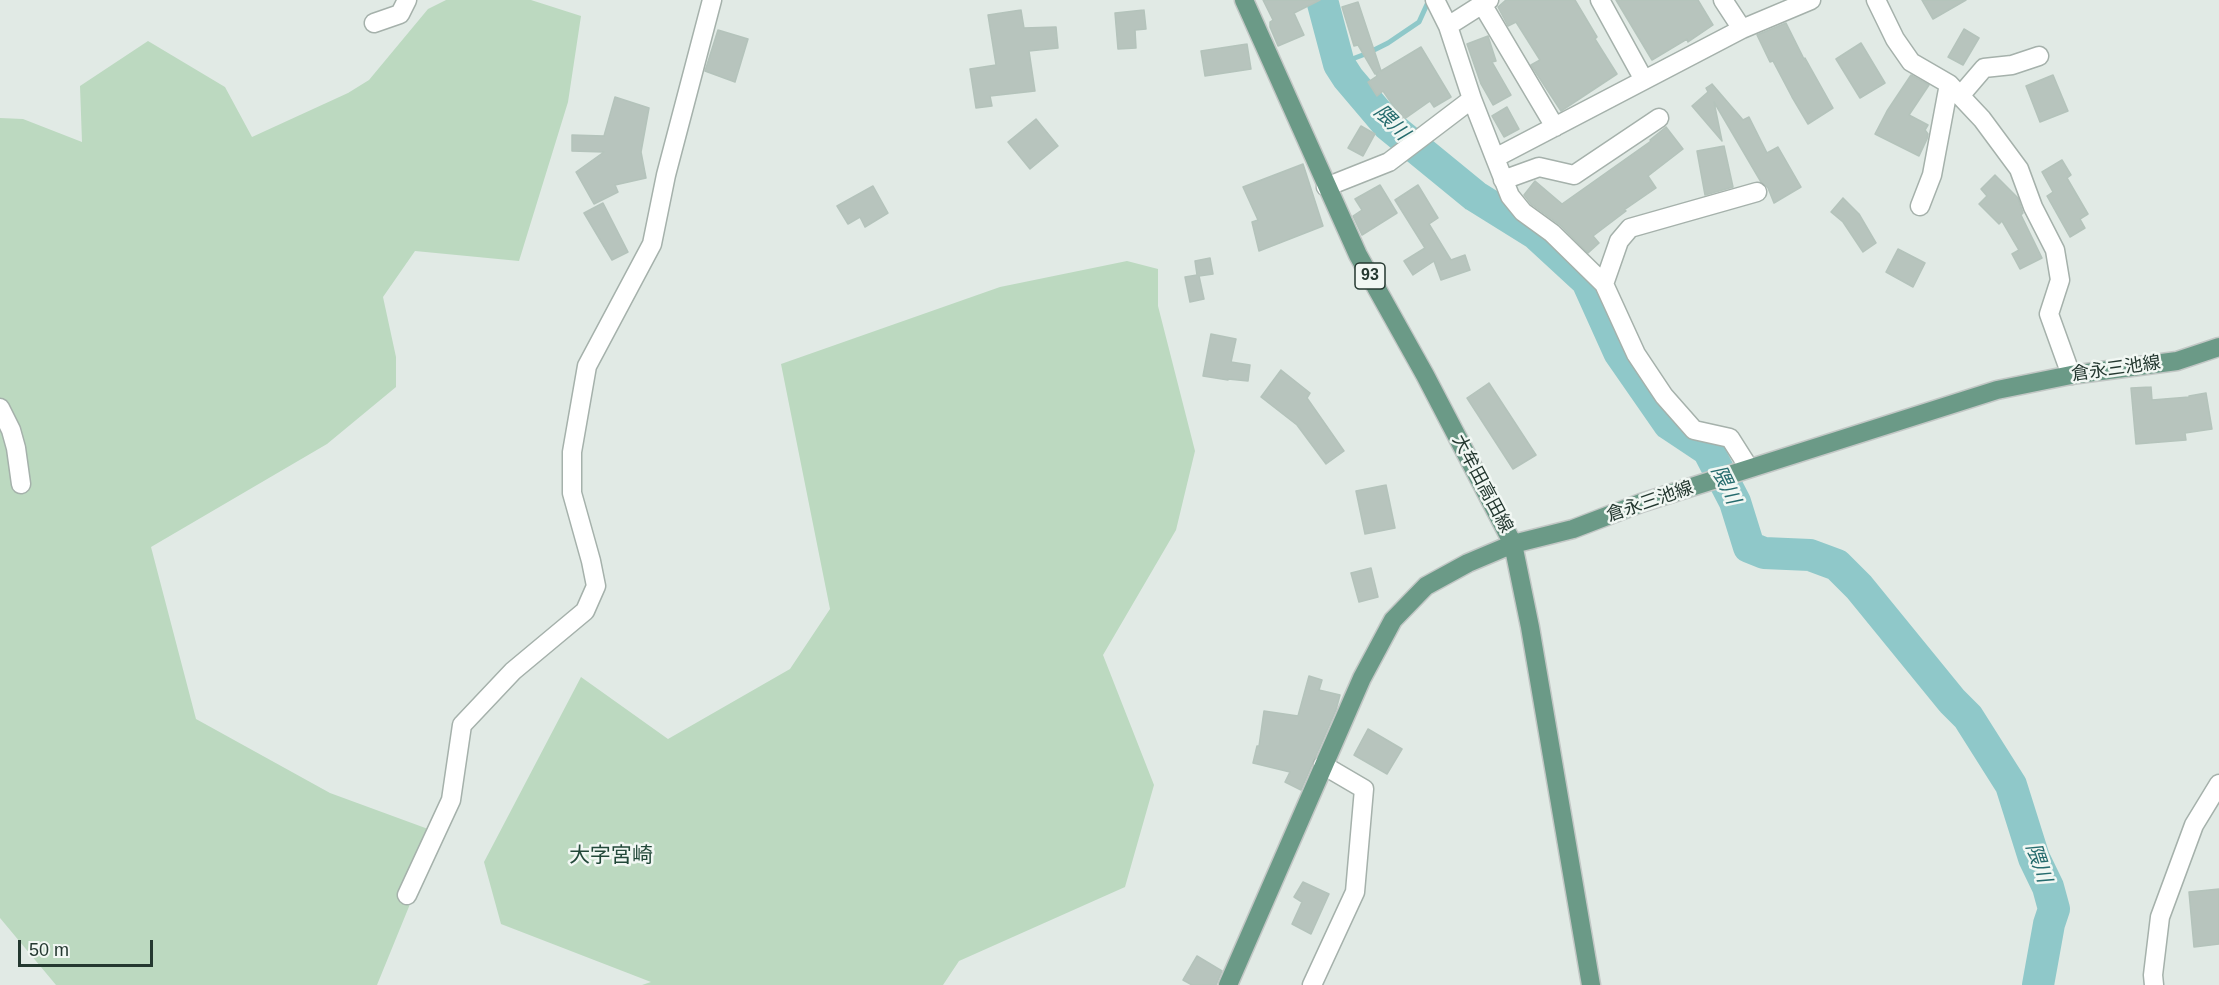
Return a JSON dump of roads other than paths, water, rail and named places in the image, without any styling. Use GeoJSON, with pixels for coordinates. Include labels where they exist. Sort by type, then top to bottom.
{"type":"FeatureCollection","features":[{"type":"Feature","properties":{"kind":"main road","name":"大牟田高田線"},"geometry":{"type":"LineString","coordinates":[[1228,985],[1362,678],[1394,620],[1426,586],[1468,563],[1513,544],[1425,375],[1358,255],[1244,0]]}},
{"type":"Feature","properties":{"kind":"main road","name":"倉永三池線"},"geometry":{"type":"LineString","coordinates":[[1513,544],[1573,529],[1641,503],[1997,390],[2071,375],[2177,361],[2219,346]]}},
{"type":"Feature","properties":{"kind":"main road"},"geometry":{"type":"LineString","coordinates":[[1513,544],[1530,627],[1591,985]]}},
{"type":"Feature","properties":{"kind":"street"},"geometry":{"type":"LineString","coordinates":[[374,23],[400,14],[407,0]]}},
{"type":"Feature","properties":{"kind":"street"},"geometry":{"type":"LineString","coordinates":[[407,895],[451,800],[462,725],[513,671],[585,610],[596,586],[572,493],[572,452],[587,366],[652,244],[666,175],[712,0]]}},
{"type":"Feature","properties":{"kind":"street"},"geometry":{"type":"LineString","coordinates":[[1600,0],[1644,80]]}},
{"type":"Feature","properties":{"kind":"street"},"geometry":{"type":"LineString","coordinates":[[1723,0],[1742,29]]}},
{"type":"Feature","properties":{"kind":"street"},"geometry":{"type":"LineString","coordinates":[[1495,158],[1742,29],[1810,0]]}},
{"type":"Feature","properties":{"kind":"street"},"geometry":{"type":"LineString","coordinates":[[1876,0],[1894,39],[1911,62],[1955,90],[1982,119],[2019,169],[2033,207],[2055,250],[2060,280],[2049,314],[2071,375]]}},
{"type":"Feature","properties":{"kind":"street"},"geometry":{"type":"LineString","coordinates":[[1435,1],[1448,26],[1472,99],[1510,196],[1523,212],[1552,232],[1604,284],[1635,354],[1664,396],[1694,430],[1730,438],[1749,468]]}},
{"type":"Feature","properties":{"kind":"street"},"geometry":{"type":"LineString","coordinates":[[1448,26],[1486,2],[1555,127]]}},
{"type":"Feature","properties":{"kind":"street"},"geometry":{"type":"LineString","coordinates":[[1920,206],[1932,176],[1955,90],[1984,68],[2012,65],[2039,56]]}},
{"type":"Feature","properties":{"kind":"street"},"geometry":{"type":"LineString","coordinates":[[1326,187],[1389,162],[1472,99]]}},
{"type":"Feature","properties":{"kind":"street"},"geometry":{"type":"LineString","coordinates":[[1503,180],[1539,167],[1574,175],[1659,118]]}},
{"type":"Feature","properties":{"kind":"street"},"geometry":{"type":"LineString","coordinates":[[1604,284],[1619,241],[1630,228],[1757,192]]}},
{"type":"Feature","properties":{"kind":"street"},"geometry":{"type":"LineString","coordinates":[[0,408],[11,430],[16,448],[21,484]]}},
{"type":"Feature","properties":{"kind":"street"},"geometry":{"type":"LineString","coordinates":[[1312,985],[1355,892],[1364,789],[1323,765]]}},
{"type":"Feature","properties":{"kind":"street"},"geometry":{"type":"LineString","coordinates":[[2154,985],[2153,975],[2160,917],[2194,825],[2219,784]]}},
{"type":"Feature","properties":{"kind":"waterway","name":"隈川"},"geometry":{"type":"LineString","coordinates":[[1322,0],[1339,64],[1387,124],[1475,196],[1536,234],[1587,281],[1619,352],[1669,424],[1708,450],[1735,502],[1749,547],[1764,553],[1810,555],[1837,565],[1859,587],[1952,701],[1968,717],[2011,785],[2034,858],[2048,887],[2054,909],[2049,924],[2038,985]]}},
{"type":"Feature","properties":{"kind":"waterway"},"geometry":{"type":"LineString","coordinates":[[1339,64],[1388,43],[1419,22],[1429,0]]}},
{"type":"Feature","properties":{"kind":"district","name":"大字宮崎"},"geometry":{"type":"Point","coordinates":[611,856]}}]}
